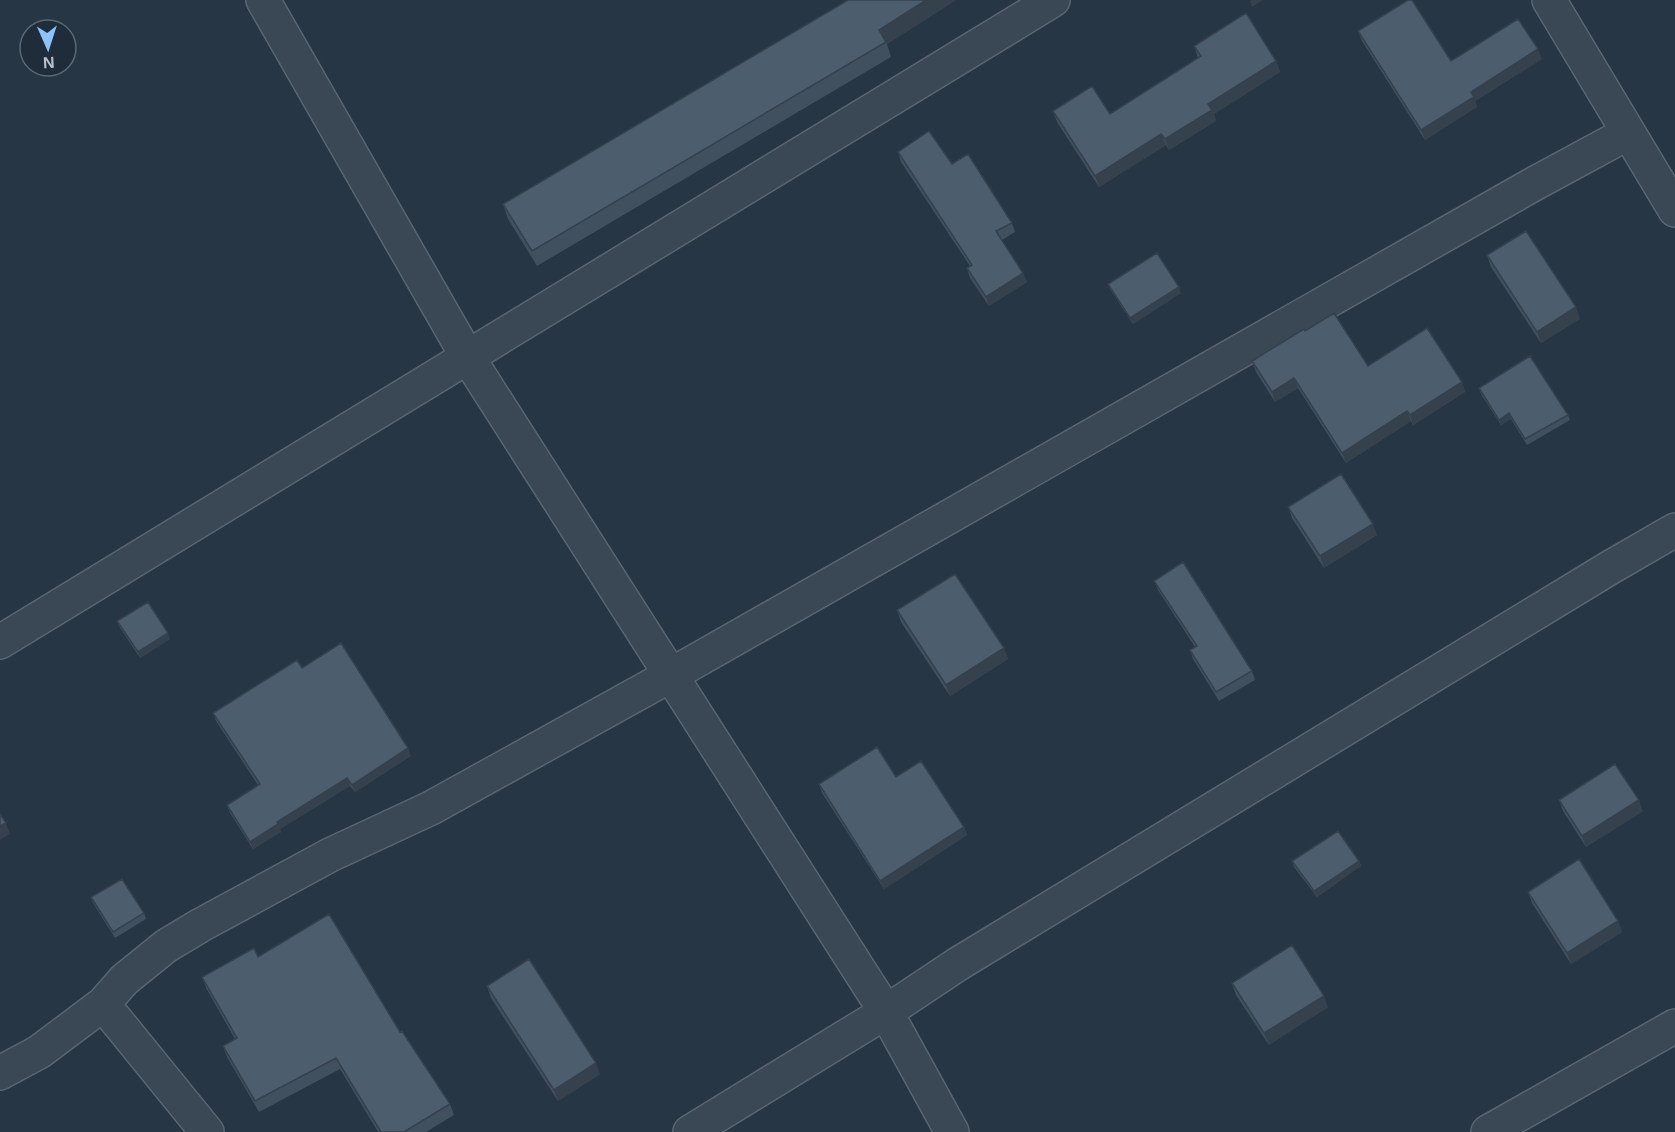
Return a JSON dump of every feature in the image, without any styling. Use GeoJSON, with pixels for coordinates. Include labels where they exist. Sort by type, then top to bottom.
{"type":"FeatureCollection","features":[{"type":"Feature","properties":{"kind":"street"},"geometry":{"type":"LineString","coordinates":[[264,0],[468,356],[886,1012],[952,1132]]}},
{"type":"Feature","properties":{"kind":"street"},"geometry":{"type":"LineString","coordinates":[[0,642],[1053,0]]}},
{"type":"Feature","properties":{"kind":"street"},"geometry":{"type":"LineString","coordinates":[[1549,0],[1675,210]]}},
{"type":"Feature","properties":{"kind":"street"},"geometry":{"type":"LineString","coordinates":[[0,1072],[39,1052],[103,1004],[124,980],[166,946],[201,925],[330,855],[431,807],[671,675],[1511,197],[1628,133]]}},
{"type":"Feature","properties":{"kind":"street"},"geometry":{"type":"LineString","coordinates":[[690,1132],[886,1012],[969,958],[1611,567],[1675,531]]}},
{"type":"Feature","properties":{"kind":"street"},"geometry":{"type":"LineString","coordinates":[[103,1004],[207,1132]]}},
{"type":"Feature","properties":{"kind":"street"},"geometry":{"type":"LineString","coordinates":[[1488,1132],[1675,1026]]}},
{"type":"Feature","properties":{"kind":"building"},"geometry":{"type":"Polygon","coordinates":[[[848,0],[926,0],[879,30],[886,42],[532,251],[503,204],[848,0]]]}},
{"type":"Feature","properties":{"kind":"building"},"geometry":{"type":"Polygon","coordinates":[[[1408,0],[1412,0],[1451,61],[1518,19],[1538,49],[1471,92],[1474,97],[1421,130],[1358,31],[1408,0]]]}},
{"type":"Feature","properties":{"kind":"building"},"geometry":{"type":"Polygon","coordinates":[[[1246,13],[1276,61],[1208,104],[1212,110],[1165,139],[1161,134],[1095,176],[1053,111],[1092,86],[1110,114],[1201,56],[1194,46],[1246,13]]]}},
{"type":"Feature","properties":{"kind":"building"},"geometry":{"type":"Polygon","coordinates":[[[929,131],[952,164],[968,154],[1012,223],[996,231],[1023,273],[986,297],[967,268],[972,265],[898,152],[929,131]]]}},
{"type":"Feature","properties":{"kind":"building"},"geometry":{"type":"Polygon","coordinates":[[[1526,231],[1576,307],[1537,332],[1487,255],[1526,231]]]}},
{"type":"Feature","properties":{"kind":"building"},"geometry":{"type":"Polygon","coordinates":[[[1157,253],[1179,287],[1130,318],[1108,284],[1157,253]]]}},
{"type":"Feature","properties":{"kind":"building"},"geometry":{"type":"Polygon","coordinates":[[[1334,313],[1368,366],[1427,328],[1462,382],[1410,415],[1407,411],[1342,453],[1294,378],[1272,392],[1252,361],[1334,313]]]}},
{"type":"Feature","properties":{"kind":"building"},"geometry":{"type":"Polygon","coordinates":[[[1530,356],[1568,415],[1525,439],[1509,413],[1499,420],[1479,388],[1530,356]]]}},
{"type":"Feature","properties":{"kind":"building"},"geometry":{"type":"Polygon","coordinates":[[[1341,474],[1373,524],[1320,556],[1288,507],[1341,474]]]}},
{"type":"Feature","properties":{"kind":"building"},"geometry":{"type":"Polygon","coordinates":[[[1183,562],[1252,671],[1216,692],[1190,650],[1197,646],[1154,581],[1183,562]]]}},
{"type":"Feature","properties":{"kind":"building"},"geometry":{"type":"Polygon","coordinates":[[[955,574],[1004,648],[946,685],[897,610],[955,574]]]}},
{"type":"Feature","properties":{"kind":"building"},"geometry":{"type":"Polygon","coordinates":[[[148,602],[168,633],[138,652],[117,621],[148,602]]]}},
{"type":"Feature","properties":{"kind":"building"},"geometry":{"type":"Polygon","coordinates":[[[341,643],[408,748],[352,785],[347,778],[277,822],[278,824],[250,842],[227,805],[260,784],[213,713],[297,660],[302,668],[341,643]]]}},
{"type":"Feature","properties":{"kind":"building"},"geometry":{"type":"Polygon","coordinates":[[[877,747],[896,777],[921,761],[964,827],[880,881],[819,784],[877,747]]]}},
{"type":"Feature","properties":{"kind":"building"},"geometry":{"type":"Polygon","coordinates":[[[1615,764],[1639,800],[1582,836],[1559,800],[1615,764]]]}},
{"type":"Feature","properties":{"kind":"building"},"geometry":{"type":"Polygon","coordinates":[[[0,814],[6,823],[0,826],[0,814]]]}},
{"type":"Feature","properties":{"kind":"building"},"geometry":{"type":"Polygon","coordinates":[[[1338,831],[1359,861],[1314,891],[1292,861],[1338,831]]]}},
{"type":"Feature","properties":{"kind":"building"},"geometry":{"type":"Polygon","coordinates":[[[1579,859],[1618,921],[1567,953],[1528,892],[1579,859]]]}},
{"type":"Feature","properties":{"kind":"building"},"geometry":{"type":"Polygon","coordinates":[[[122,879],[144,913],[113,932],[91,897],[122,879]]]}},
{"type":"Feature","properties":{"kind":"building"},"geometry":{"type":"Polygon","coordinates":[[[329,914],[400,1032],[402,1031],[450,1104],[404,1132],[381,1132],[336,1058],[255,1101],[223,1046],[237,1038],[202,977],[254,948],[258,957],[329,914]]]}},
{"type":"Feature","properties":{"kind":"building"},"geometry":{"type":"Polygon","coordinates":[[[1292,945],[1324,996],[1264,1033],[1232,983],[1292,945]]]}},
{"type":"Feature","properties":{"kind":"building"},"geometry":{"type":"Polygon","coordinates":[[[529,959],[596,1063],[554,1090],[487,986],[529,959]]]}}]}
